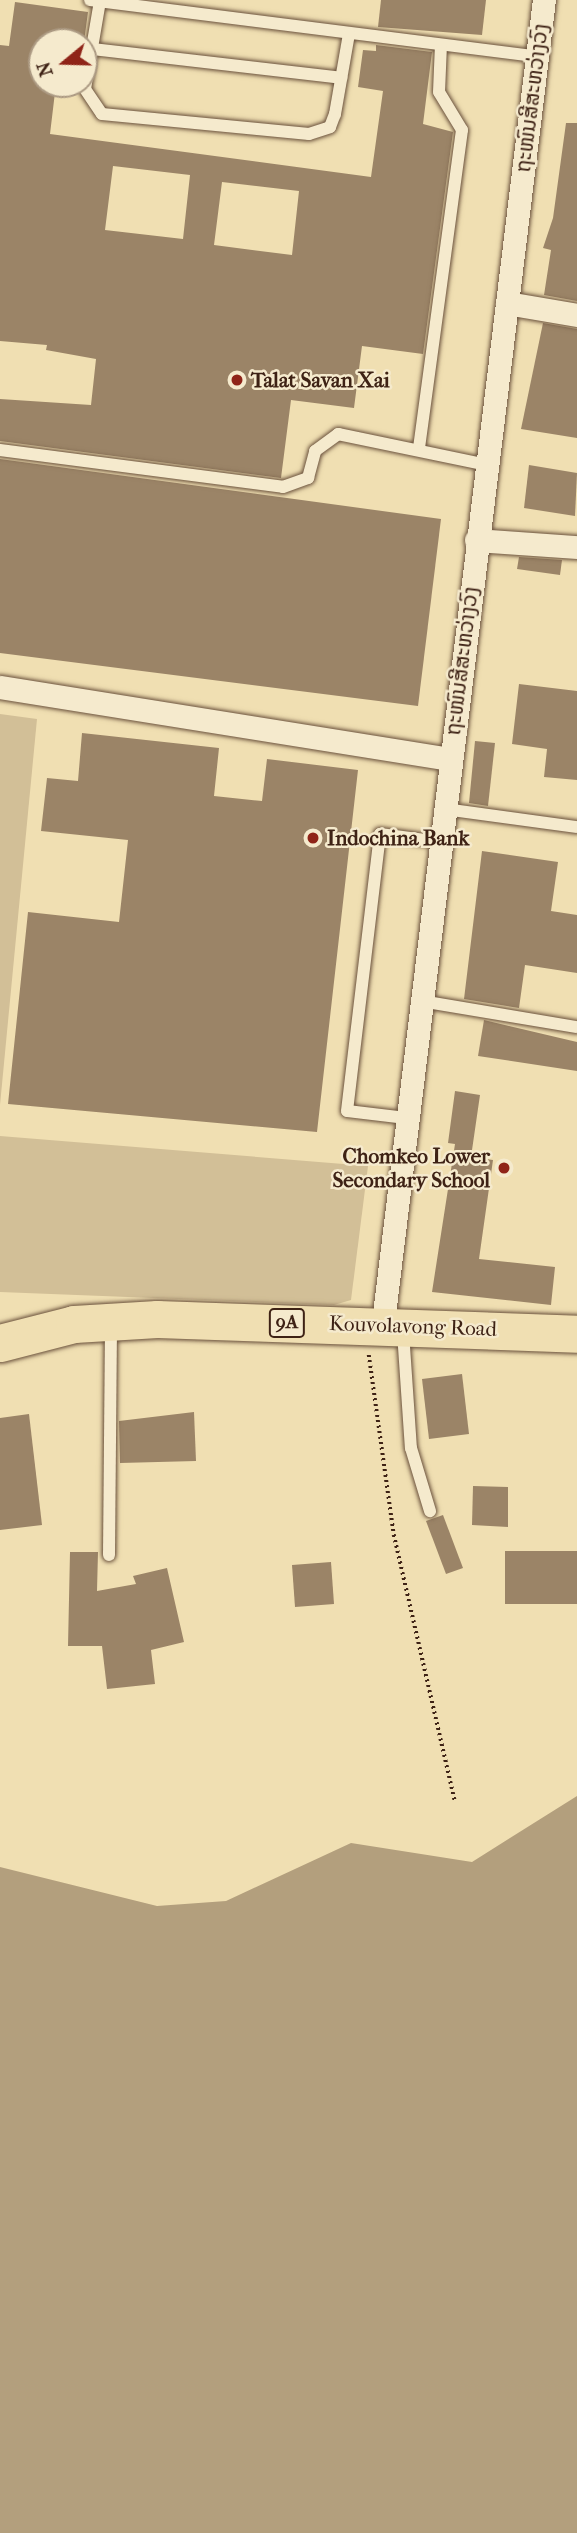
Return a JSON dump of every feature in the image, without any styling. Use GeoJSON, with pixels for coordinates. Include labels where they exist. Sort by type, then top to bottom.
{"type":"FeatureCollection","features":[{"type":"Feature","properties":{"kind":"main road","name":"Kouvolavong Road"},"geometry":{"type":"LineString","coordinates":[[0,1343],[111,1322],[384,1323],[577,1334]]}},
{"type":"Feature","properties":{"kind":"street","name":"ຖະໜົນສີສະຫວ່າງວົງ"},"geometry":{"type":"LineString","coordinates":[[384,1323],[476,540],[488,465],[544,0]]}},
{"type":"Feature","properties":{"kind":"street"},"geometry":{"type":"LineString","coordinates":[[507,303],[577,315]]}},
{"type":"Feature","properties":{"kind":"street"},"geometry":{"type":"LineString","coordinates":[[476,540],[577,547]]}},
{"type":"Feature","properties":{"kind":"street"},"geometry":{"type":"LineString","coordinates":[[0,687],[450,759]]}},
{"type":"Feature","properties":{"kind":"lane"},"geometry":{"type":"LineString","coordinates":[[93,28],[95,1],[536,56]]}},
{"type":"Feature","properties":{"kind":"lane"},"geometry":{"type":"LineString","coordinates":[[91,98],[102,114],[309,134],[330,127],[349,34]]}},
{"type":"Feature","properties":{"kind":"lane"},"geometry":{"type":"LineString","coordinates":[[419,448],[462,130],[439,92],[441,45]]}},
{"type":"Feature","properties":{"kind":"lane"},"geometry":{"type":"LineString","coordinates":[[98,50],[341,78]]}},
{"type":"Feature","properties":{"kind":"lane"},"geometry":{"type":"LineString","coordinates":[[0,450],[283,487],[308,478],[315,451],[338,433],[419,448],[488,465]]}},
{"type":"Feature","properties":{"kind":"lane"},"geometry":{"type":"LineString","coordinates":[[445,809],[577,827]]}},
{"type":"Feature","properties":{"kind":"lane"},"geometry":{"type":"LineString","coordinates":[[407,1118],[346,1111],[380,834],[441,842]]}},
{"type":"Feature","properties":{"kind":"lane"},"geometry":{"type":"LineString","coordinates":[[421,1002],[577,1027]]}},
{"type":"Feature","properties":{"kind":"lane"},"geometry":{"type":"LineString","coordinates":[[109,1555],[111,1322]]}},
{"type":"Feature","properties":{"kind":"lane"},"geometry":{"type":"LineString","coordinates":[[384,1323],[411,1448],[430,1511]]}},
{"type":"Feature","properties":{"kind":"path"},"geometry":{"type":"LineString","coordinates":[[384,1323],[394,1535],[455,1802]]}},
{"type":"Feature","properties":{"kind":"shaded area"},"geometry":{"type":"Polygon","coordinates":[[[0,714],[37,719],[0,1105],[0,714]]]}},
{"type":"Feature","properties":{"kind":"shaded area"},"geometry":{"type":"Polygon","coordinates":[[[0,1136],[368,1166],[351,1300],[334,1305],[0,1292],[0,1136]]]}},
{"type":"Feature","properties":{"kind":"shaded area"},"geometry":{"type":"Polygon","coordinates":[[[577,1796],[577,2533],[0,2533],[0,1867],[157,1906],[226,1901],[351,1843],[472,1862],[577,1796]]]}},
{"type":"Feature","properties":{"kind":"building"},"geometry":{"type":"Polygon","coordinates":[[[381,0],[486,0],[482,35],[378,27],[381,0]]]}},
{"type":"Feature","properties":{"kind":"building"},"geometry":{"type":"Polygon","coordinates":[[[15,2],[88,12],[86,28],[28,28],[28,98],[54,98],[50,134],[371,177],[383,91],[358,87],[363,50],[376,51],[376,45],[432,52],[423,124],[453,132],[423,354],[362,346],[354,408],[291,400],[281,478],[0,441],[0,399],[91,405],[96,359],[46,350],[47,345],[0,341],[0,45],[9,46],[15,2]],[[113,166],[105,230],[183,239],[190,175],[113,166]],[[222,182],[214,245],[292,255],[299,191],[222,182]]]}},
{"type":"Feature","properties":{"kind":"building"},"geometry":{"type":"Polygon","coordinates":[[[566,123],[577,123],[577,301],[544,295],[551,250],[543,248],[553,218],[566,123]]]}},
{"type":"Feature","properties":{"kind":"building"},"geometry":{"type":"Polygon","coordinates":[[[543,323],[577,329],[577,438],[521,429],[543,323]]]}},
{"type":"Feature","properties":{"kind":"building"},"geometry":{"type":"Polygon","coordinates":[[[0,459],[441,519],[418,706],[0,653],[0,459]]]}},
{"type":"Feature","properties":{"kind":"building"},"geometry":{"type":"Polygon","coordinates":[[[529,465],[577,473],[575,516],[524,508],[529,465]]]}},
{"type":"Feature","properties":{"kind":"building"},"geometry":{"type":"Polygon","coordinates":[[[519,557],[562,560],[560,575],[517,569],[519,557]]]}},
{"type":"Feature","properties":{"kind":"building"},"geometry":{"type":"Polygon","coordinates":[[[519,684],[577,691],[577,780],[544,777],[547,749],[512,744],[519,684]]]}},
{"type":"Feature","properties":{"kind":"building"},"geometry":{"type":"Polygon","coordinates":[[[82,733],[219,748],[214,796],[262,801],[267,759],[358,770],[317,1132],[8,1104],[28,912],[119,922],[128,840],[41,831],[47,778],[78,781],[82,733]]]}},
{"type":"Feature","properties":{"kind":"building"},"geometry":{"type":"Polygon","coordinates":[[[475,741],[495,743],[488,806],[469,803],[475,741]]]}},
{"type":"Feature","properties":{"kind":"building"},"geometry":{"type":"Polygon","coordinates":[[[482,851],[558,862],[551,911],[577,915],[577,973],[525,965],[519,1008],[464,999],[482,851]]]}},
{"type":"Feature","properties":{"kind":"building"},"geometry":{"type":"Polygon","coordinates":[[[484,1020],[577,1042],[577,1071],[478,1056],[484,1020]]]}},
{"type":"Feature","properties":{"kind":"building"},"geometry":{"type":"Polygon","coordinates":[[[455,1091],[480,1095],[471,1157],[493,1160],[479,1259],[555,1267],[551,1305],[432,1292],[455,1144],[448,1143],[455,1091]]]}},
{"type":"Feature","properties":{"kind":"building"},"geometry":{"type":"Polygon","coordinates":[[[462,1374],[469,1434],[429,1439],[422,1379],[462,1374]]]}},
{"type":"Feature","properties":{"kind":"building"},"geometry":{"type":"Polygon","coordinates":[[[194,1412],[196,1461],[120,1463],[119,1421],[194,1412]]]}},
{"type":"Feature","properties":{"kind":"building"},"geometry":{"type":"Polygon","coordinates":[[[29,1414],[42,1525],[0,1530],[0,1418],[29,1414]]]}},
{"type":"Feature","properties":{"kind":"building"},"geometry":{"type":"Polygon","coordinates":[[[473,1486],[508,1487],[508,1527],[472,1525],[473,1486]]]}},
{"type":"Feature","properties":{"kind":"building"},"geometry":{"type":"Polygon","coordinates":[[[443,1515],[463,1568],[446,1574],[426,1521],[443,1515]]]}},
{"type":"Feature","properties":{"kind":"building"},"geometry":{"type":"Polygon","coordinates":[[[505,1551],[577,1551],[577,1604],[505,1604],[505,1551]]]}},
{"type":"Feature","properties":{"kind":"building"},"geometry":{"type":"Polygon","coordinates":[[[70,1552],[98,1552],[97,1591],[136,1584],[133,1576],[167,1568],[184,1642],[151,1650],[155,1684],[107,1689],[102,1646],[68,1646],[70,1552]]]}},
{"type":"Feature","properties":{"kind":"building"},"geometry":{"type":"Polygon","coordinates":[[[331,1562],[334,1604],[295,1607],[292,1565],[331,1562]]]}},
{"type":"Feature","properties":{"kind":"place","name":"Talat Savan Xai"},"geometry":{"type":"Point","coordinates":[237,380]}},
{"type":"Feature","properties":{"kind":"place","name":"Indochina Bank"},"geometry":{"type":"Point","coordinates":[313,838]}},
{"type":"Feature","properties":{"kind":"place","name":"Chomkeo Lower Secondary School"},"geometry":{"type":"Point","coordinates":[504,1168]}}]}
